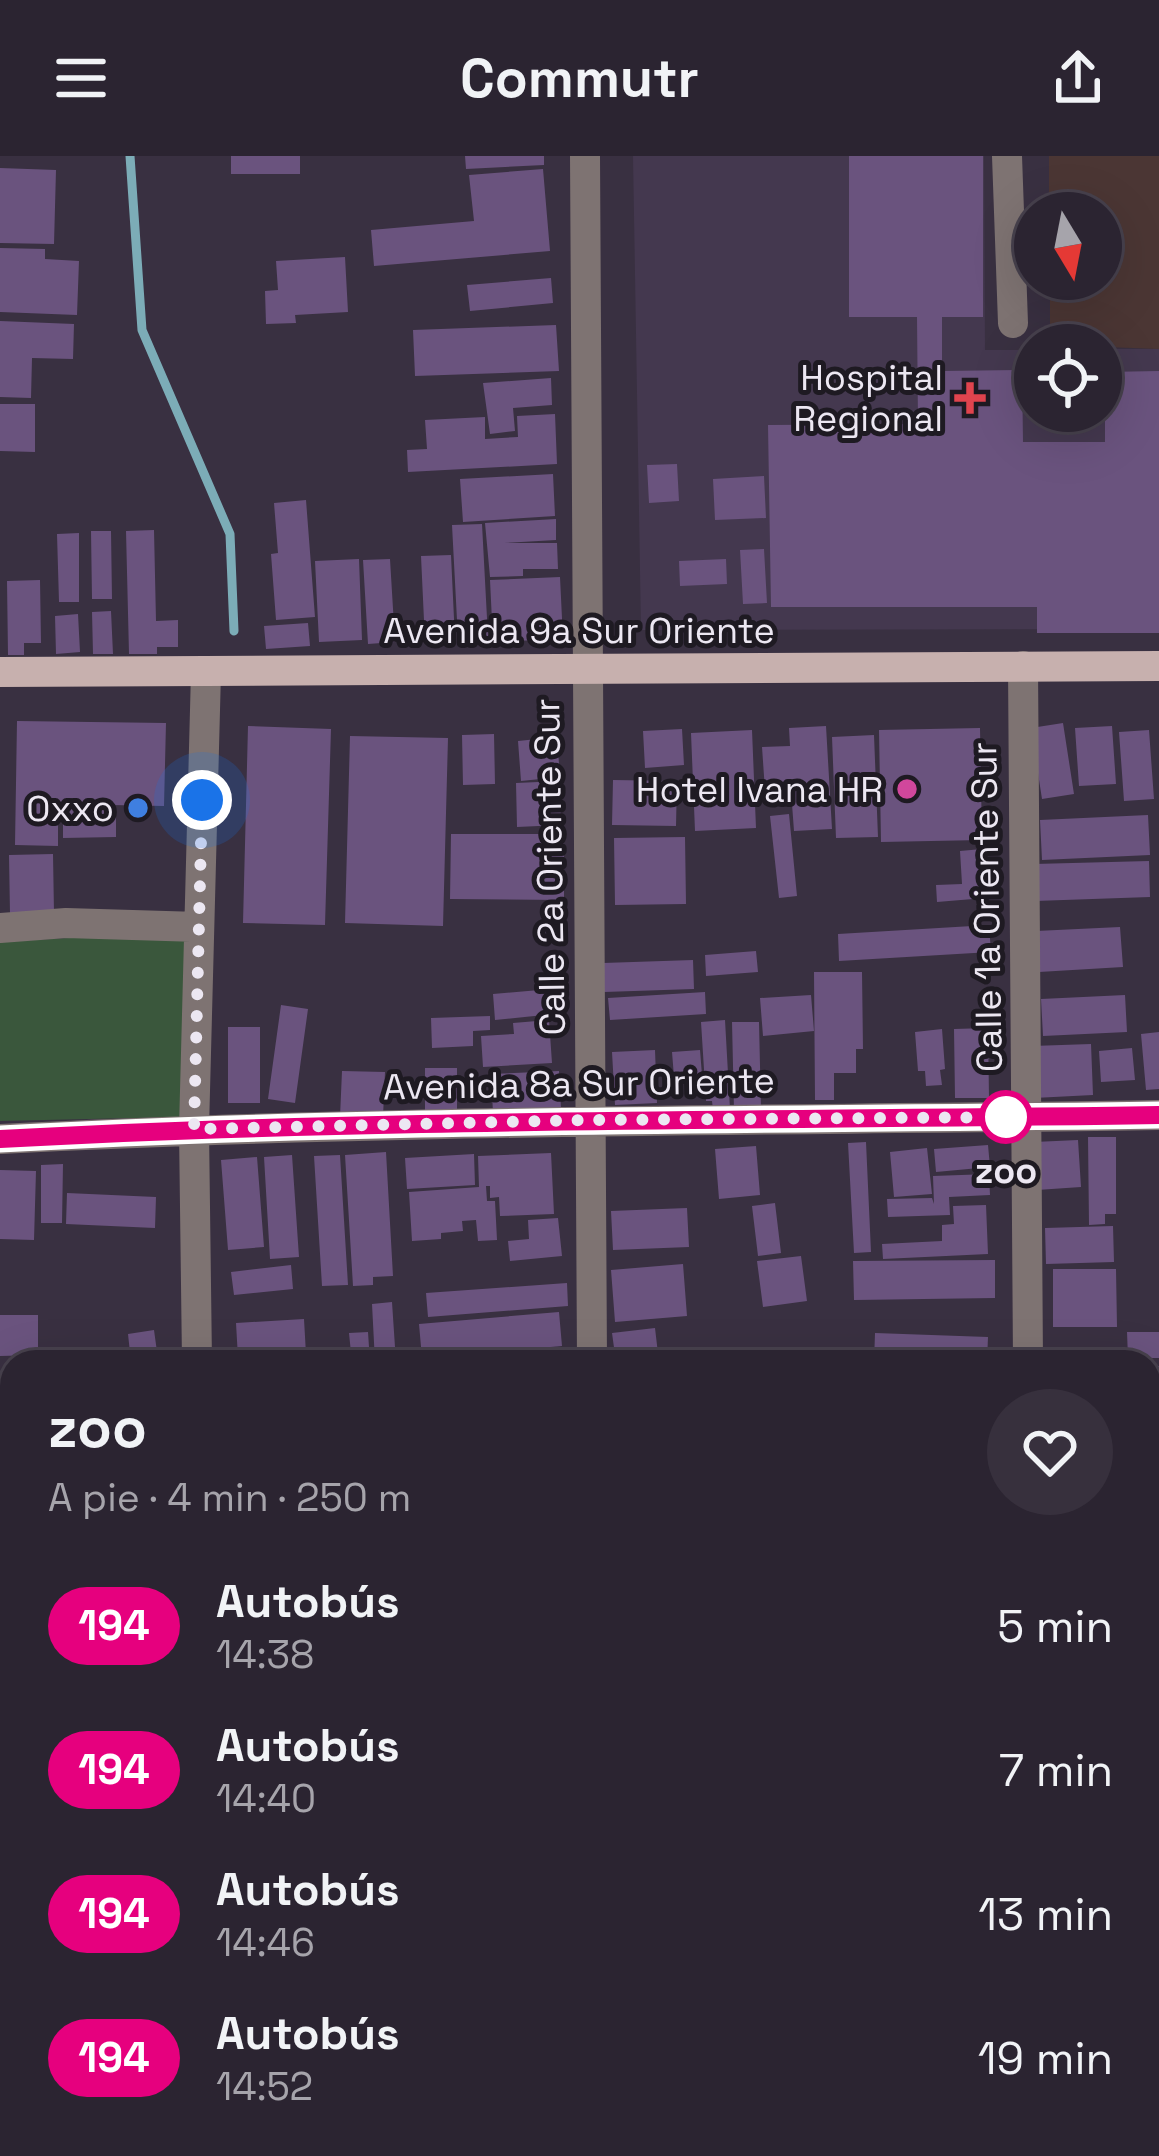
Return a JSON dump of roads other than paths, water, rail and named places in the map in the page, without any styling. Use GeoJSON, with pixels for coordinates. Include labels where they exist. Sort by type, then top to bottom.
{"type":"FeatureCollection","features":[{"type":"Feature","properties":{"kind":"main road","name":"Avenida 9a Sur Oriente"},"geometry":{"type":"LineString","coordinates":[[0,673],[1159,666]]}},
{"type":"Feature","properties":{"kind":"street","name":"Calle 2a Oriente Sur"},"geometry":{"type":"LineString","coordinates":[[585,156],[592,1350]]}},
{"type":"Feature","properties":{"kind":"street"},"geometry":{"type":"LineString","coordinates":[[1006,156],[1013,322]]}},
{"type":"Feature","properties":{"kind":"street","name":"Calle 1a Oriente Sur"},"geometry":{"type":"LineString","coordinates":[[1023,666],[1028,1350]]}},
{"type":"Feature","properties":{"kind":"street"},"geometry":{"type":"LineString","coordinates":[[197,1350],[194,1129],[206,672]]}},
{"type":"Feature","properties":{"kind":"street"},"geometry":{"type":"LineString","coordinates":[[0,928],[66,922],[199,927]]}},
{"type":"Feature","properties":{"kind":"street","name":"Avenida 8a Sur Oriente"},"geometry":{"type":"LineString","coordinates":[[0,1139],[194,1129],[591,1120],[1159,1115]]}},
{"type":"Feature","properties":{"kind":"waterway"},"geometry":{"type":"LineString","coordinates":[[130,156],[142,330],[230,534],[234,631]]}},
{"type":"Feature","properties":{"kind":"place","name":"Hospital Regional"},"geometry":{"type":"Point","coordinates":[970,398]}},
{"type":"Feature","properties":{"kind":"place","name":"Hotel Ivana HR"},"geometry":{"type":"Point","coordinates":[907,789]}},
{"type":"Feature","properties":{"kind":"place","name":"Oxxo"},"geometry":{"type":"Point","coordinates":[138,808]}},
{"type":"Feature","properties":{"kind":"place","name":"zoo"},"geometry":{"type":"Point","coordinates":[1006,1117]}}]}
